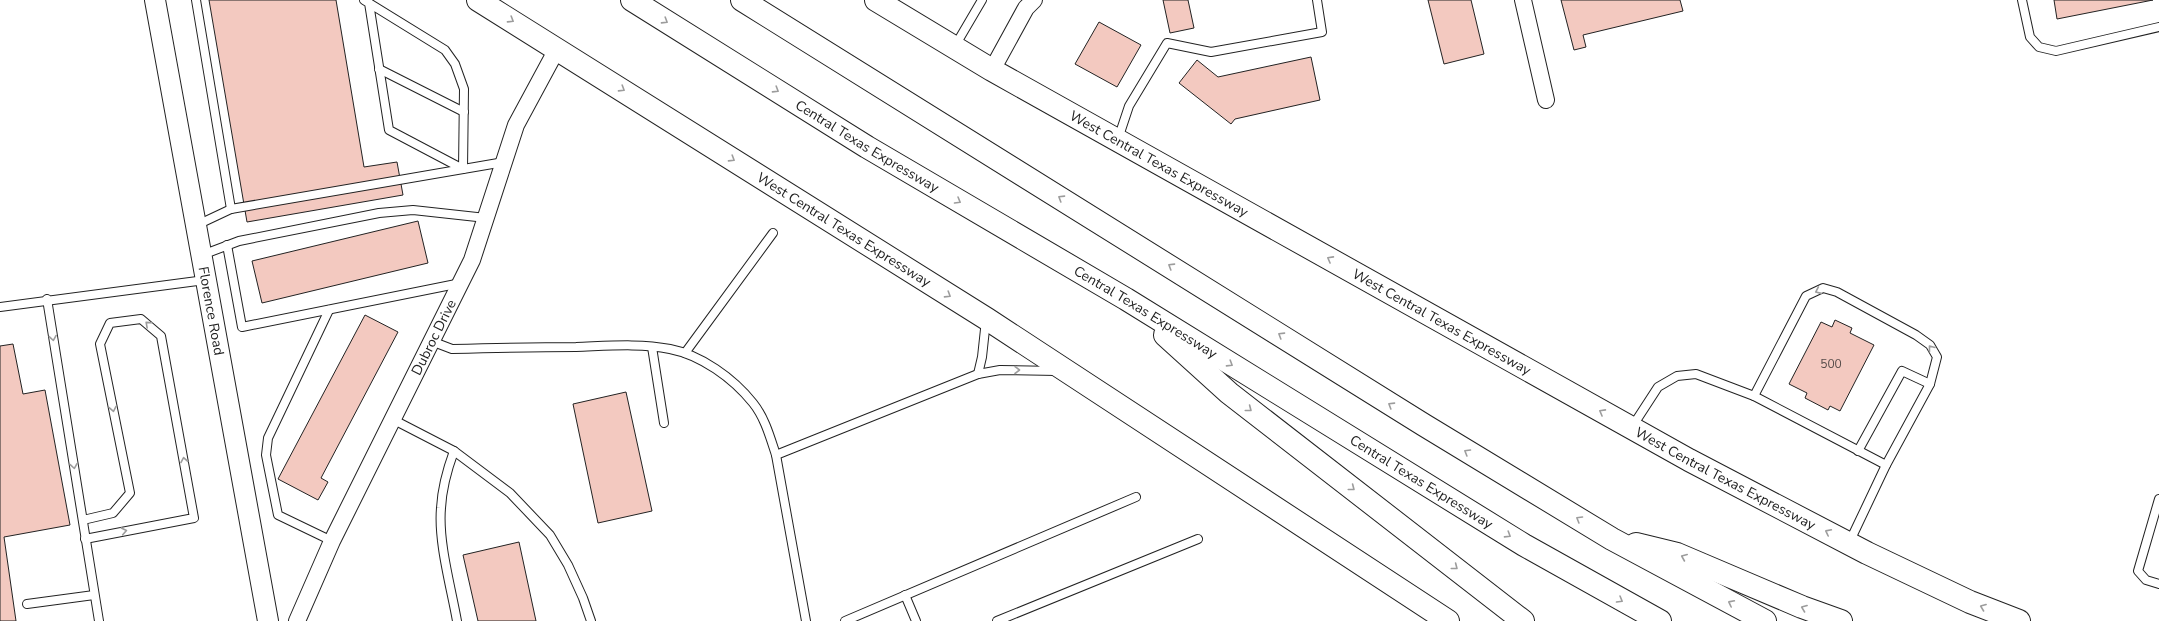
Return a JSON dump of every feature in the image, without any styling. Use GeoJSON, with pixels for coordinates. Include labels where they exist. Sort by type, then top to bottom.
{"type":"FeatureCollection","features":[{"type":"Feature","properties":{"kind":"main road","name":"West Central Texas Expressway"},"geometry":{"type":"LineString","coordinates":[[478,0],[1068,371],[1448,621]]}},
{"type":"Feature","properties":{"kind":"main road","name":"Central Texas Expressway"},"geometry":{"type":"LineString","coordinates":[[632,0],[867,147],[1126,299],[1524,546],[1660,621]]}},
{"type":"Feature","properties":{"kind":"main road"},"geometry":{"type":"LineString","coordinates":[[742,0],[1424,426],[1612,539],[1765,621]]}},
{"type":"Feature","properties":{"kind":"main road","name":"West Central Texas Expressway"},"geometry":{"type":"LineString","coordinates":[[881,1],[992,70],[1689,460],[1848,543],[1970,602],[2019,621]]}},
{"type":"Feature","properties":{"kind":"main road"},"geometry":{"type":"LineString","coordinates":[[1126,299],[1229,393],[1522,621]]}},
{"type":"Feature","properties":{"kind":"main road"},"geometry":{"type":"LineString","coordinates":[[1612,539],[1677,554],[1802,607],[1841,621]]}},
{"type":"Feature","properties":{"kind":"street","name":"Florence Road"},"geometry":{"type":"LineString","coordinates":[[155,0],[207,279],[268,621]]}},
{"type":"Feature","properties":{"kind":"street"},"geometry":{"type":"LineString","coordinates":[[992,70],[1026,8],[1034,0]]}},
{"type":"Feature","properties":{"kind":"street"},"geometry":{"type":"LineString","coordinates":[[1523,0],[1546,100]]}},
{"type":"Feature","properties":{"kind":"street","name":"Dubroc Drive"},"geometry":{"type":"LineString","coordinates":[[297,621],[332,541],[472,260],[516,126],[558,49]]}},
{"type":"Feature","properties":{"kind":"lane"},"geometry":{"type":"LineString","coordinates":[[196,0],[231,209]]}},
{"type":"Feature","properties":{"kind":"lane"},"geometry":{"type":"LineString","coordinates":[[954,47],[982,0]]}},
{"type":"Feature","properties":{"kind":"lane"},"geometry":{"type":"LineString","coordinates":[[1117,140],[1129,106],[1167,44],[1211,52],[1322,32],[1316,0]]}},
{"type":"Feature","properties":{"kind":"lane"},"geometry":{"type":"LineString","coordinates":[[2022,0],[2030,38],[2039,47],[2056,51],[2159,27]]}},
{"type":"Feature","properties":{"kind":"lane"},"geometry":{"type":"LineString","coordinates":[[367,1],[389,130],[463,169]]}},
{"type":"Feature","properties":{"kind":"lane"},"geometry":{"type":"LineString","coordinates":[[367,1],[445,50],[455,64],[464,89],[463,169]]}},
{"type":"Feature","properties":{"kind":"lane"},"geometry":{"type":"LineString","coordinates":[[379,69],[464,112]]}},
{"type":"Feature","properties":{"kind":"lane"},"geometry":{"type":"LineString","coordinates":[[197,226],[231,209],[504,162]]}},
{"type":"Feature","properties":{"kind":"lane"},"geometry":{"type":"LineString","coordinates":[[202,255],[239,241],[379,214],[413,210],[486,218]]}},
{"type":"Feature","properties":{"kind":"lane"},"geometry":{"type":"LineString","coordinates":[[685,353],[773,233]]}},
{"type":"Feature","properties":{"kind":"lane"},"geometry":{"type":"LineString","coordinates":[[227,245],[242,327],[461,283]]}},
{"type":"Feature","properties":{"kind":"lane"},"geometry":{"type":"LineString","coordinates":[[0,307],[47,299],[207,279]]}},
{"type":"Feature","properties":{"kind":"lane"},"geometry":{"type":"LineString","coordinates":[[1754,396],[1806,296],[1823,288],[1837,292],[1916,335],[1930,345],[1937,356],[1930,384],[1886,465],[1848,543]]}},
{"type":"Feature","properties":{"kind":"lane"},"geometry":{"type":"LineString","coordinates":[[47,299],[99,621]]}},
{"type":"Feature","properties":{"kind":"lane"},"geometry":{"type":"LineString","coordinates":[[329,310],[268,438],[266,455],[278,515],[332,541]]}},
{"type":"Feature","properties":{"kind":"lane"},"geometry":{"type":"LineString","coordinates":[[83,520],[113,513],[130,494],[100,344],[110,323],[141,319],[161,336],[194,518],[85,539]]}},
{"type":"Feature","properties":{"kind":"lane"},"geometry":{"type":"LineString","coordinates":[[978,374],[982,357],[986,319]]}},
{"type":"Feature","properties":{"kind":"lane"},"geometry":{"type":"LineString","coordinates":[[431,341],[452,348],[652,347],[685,353],[706,363],[733,382],[753,403],[768,430],[776,455],[806,621]]}},
{"type":"Feature","properties":{"kind":"lane"},"geometry":{"type":"LineString","coordinates":[[652,347],[664,423]]}},
{"type":"Feature","properties":{"kind":"lane"},"geometry":{"type":"LineString","coordinates":[[776,455],[978,374],[1000,370],[1068,371]]}},
{"type":"Feature","properties":{"kind":"lane"},"geometry":{"type":"LineString","coordinates":[[1858,451],[1902,371],[1930,384]]}},
{"type":"Feature","properties":{"kind":"lane"},"geometry":{"type":"LineString","coordinates":[[1631,428],[1658,387],[1677,376],[1696,374],[1754,396],[1886,465]]}},
{"type":"Feature","properties":{"kind":"lane"},"geometry":{"type":"LineString","coordinates":[[392,419],[454,451],[510,493],[550,535],[568,564],[591,621]]}},
{"type":"Feature","properties":{"kind":"lane"},"geometry":{"type":"LineString","coordinates":[[454,451],[444,478],[440,509],[441,533],[457,621]]}},
{"type":"Feature","properties":{"kind":"lane"},"geometry":{"type":"LineString","coordinates":[[845,621],[1136,497]]}},
{"type":"Feature","properties":{"kind":"lane"},"geometry":{"type":"LineString","coordinates":[[2159,499],[2138,571],[2146,580],[2159,584]]}},
{"type":"Feature","properties":{"kind":"lane"},"geometry":{"type":"LineString","coordinates":[[997,621],[1011,618],[1198,539]]}},
{"type":"Feature","properties":{"kind":"lane"},"geometry":{"type":"LineString","coordinates":[[27,604],[94,595]]}},
{"type":"Feature","properties":{"kind":"lane"},"geometry":{"type":"LineString","coordinates":[[905,595],[916,621]]}},
{"type":"Feature","properties":{"kind":"building"},"geometry":{"type":"Polygon","coordinates":[[[209,0],[336,0],[364,167],[397,162],[403,195],[247,222],[209,0]]]}},
{"type":"Feature","properties":{"kind":"building"},"geometry":{"type":"Polygon","coordinates":[[[1163,0],[1188,0],[1194,28],[1170,33],[1163,0]]]}},
{"type":"Feature","properties":{"kind":"building"},"geometry":{"type":"Polygon","coordinates":[[[1428,0],[1471,0],[1484,54],[1444,64],[1428,0]]]}},
{"type":"Feature","properties":{"kind":"building"},"geometry":{"type":"Polygon","coordinates":[[[1561,0],[1680,0],[1683,11],[1583,35],[1586,47],[1574,50],[1561,0]]]}},
{"type":"Feature","properties":{"kind":"building"},"geometry":{"type":"Polygon","coordinates":[[[2054,0],[2153,0],[2057,19],[2054,0]]]}},
{"type":"Feature","properties":{"kind":"building"},"geometry":{"type":"Polygon","coordinates":[[[1099,22],[1141,45],[1117,87],[1075,64],[1099,22]]]}},
{"type":"Feature","properties":{"kind":"building"},"geometry":{"type":"Polygon","coordinates":[[[1311,57],[1320,100],[1235,119],[1231,124],[1179,83],[1197,60],[1218,77],[1311,57]]]}},
{"type":"Feature","properties":{"kind":"building"},"geometry":{"type":"Polygon","coordinates":[[[418,221],[428,263],[262,303],[252,261],[418,221]]]}},
{"type":"Feature","properties":{"kind":"building"},"geometry":{"type":"Polygon","coordinates":[[[365,315],[398,332],[321,478],[328,482],[318,500],[278,479],[365,315]]]}},
{"type":"Feature","properties":{"kind":"building"},"geometry":{"type":"Polygon","coordinates":[[[1835,320],[1852,328],[1850,333],[1874,345],[1840,411],[1830,406],[1828,410],[1805,398],[1807,393],[1789,384],[1821,322],[1832,327],[1835,320]]]}},
{"type":"Feature","properties":{"kind":"building"},"geometry":{"type":"Polygon","coordinates":[[[13,344],[23,394],[45,390],[70,525],[4,537],[16,621],[0,621],[0,346],[13,344]]]}},
{"type":"Feature","properties":{"kind":"building"},"geometry":{"type":"Polygon","coordinates":[[[626,392],[652,511],[598,523],[573,404],[626,392]]]}},
{"type":"Feature","properties":{"kind":"building"},"geometry":{"type":"Polygon","coordinates":[[[519,542],[536,621],[478,621],[463,555],[519,542]]]}}]}
